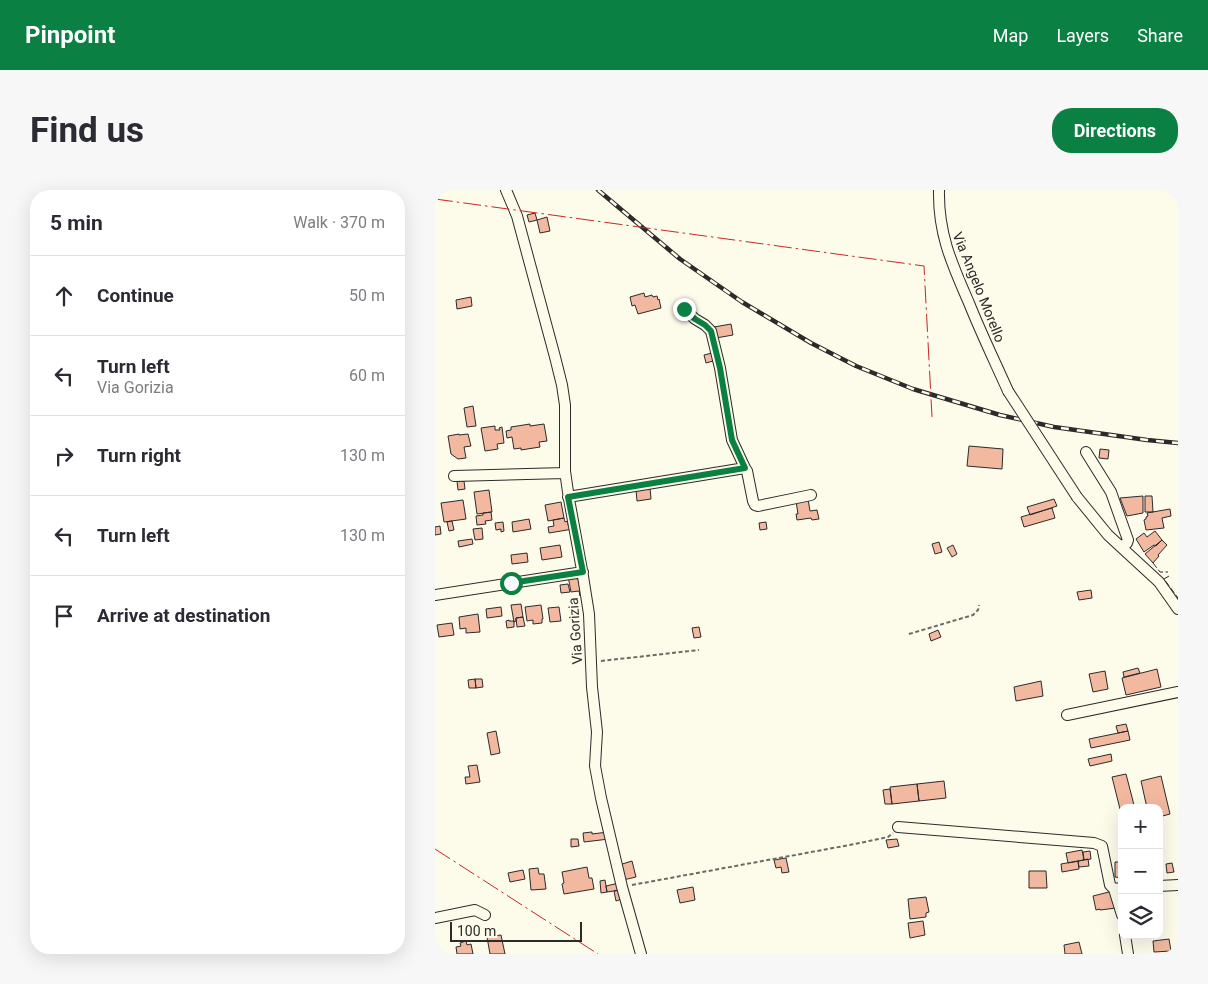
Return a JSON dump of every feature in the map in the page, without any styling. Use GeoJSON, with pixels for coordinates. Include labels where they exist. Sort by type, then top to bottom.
{"type":"FeatureCollection","features":[{"type":"Feature","properties":{"kind":"street","name":"Via Gorizia"},"geometry":{"type":"LineString","coordinates":[[506,190],[517,216],[555,357],[565,405],[565,473],[589,614],[597,732],[595,766],[622,887],[641,954]]}},
{"type":"Feature","properties":{"kind":"street","name":"Via Angelo Morello"},"geometry":{"type":"LineString","coordinates":[[939,190],[939,216],[948,252],[1008,391],[1077,498],[1108,535],[1121,547]]}},
{"type":"Feature","properties":{"kind":"street"},"geometry":{"type":"LineString","coordinates":[[684,309],[711,331],[720,368],[732,440],[747,471],[755,504],[758,506],[811,495]]}},
{"type":"Feature","properties":{"kind":"street"},"geometry":{"type":"LineString","coordinates":[[1086,452],[1111,492],[1128,540],[1127,544],[1121,547],[1159,582],[1178,609]]}},
{"type":"Feature","properties":{"kind":"street"},"geometry":{"type":"LineString","coordinates":[[568,497],[745,468]]}},
{"type":"Feature","properties":{"kind":"street"},"geometry":{"type":"LineString","coordinates":[[454,476],[565,473]]}},
{"type":"Feature","properties":{"kind":"street"},"geometry":{"type":"LineString","coordinates":[[435,595],[583,572]]}},
{"type":"Feature","properties":{"kind":"street"},"geometry":{"type":"LineString","coordinates":[[1067,715],[1178,692]]}},
{"type":"Feature","properties":{"kind":"street"},"geometry":{"type":"LineString","coordinates":[[898,827],[1094,843],[1102,846],[1110,885],[1118,889]]}},
{"type":"Feature","properties":{"kind":"street"},"geometry":{"type":"LineString","coordinates":[[1163,886],[1178,885]]}},
{"type":"Feature","properties":{"kind":"street"},"geometry":{"type":"LineString","coordinates":[[435,918],[475,910],[485,915]]}},
{"type":"Feature","properties":{"kind":"street"},"geometry":{"type":"LineString","coordinates":[[1126,939],[1128,954]]}},
{"type":"Feature","properties":{"kind":"path"},"geometry":{"type":"LineString","coordinates":[[909,634],[973,615],[979,605]]}},
{"type":"Feature","properties":{"kind":"path"},"geometry":{"type":"LineString","coordinates":[[591,662],[699,650]]}},
{"type":"Feature","properties":{"kind":"path"},"geometry":{"type":"LineString","coordinates":[[622,887],[888,837],[898,827]]}},
{"type":"Feature","properties":{"kind":"building"},"geometry":{"type":"Polygon","coordinates":[[[535,213],[537,220],[529,222],[527,215],[535,213]]]}},
{"type":"Feature","properties":{"kind":"building"},"geometry":{"type":"Polygon","coordinates":[[[547,217],[550,231],[540,233],[537,220],[547,217]]]}},
{"type":"Feature","properties":{"kind":"building"},"geometry":{"type":"Polygon","coordinates":[[[644,293],[645,297],[657,296],[661,308],[638,314],[635,305],[632,306],[630,297],[644,293]]]}},
{"type":"Feature","properties":{"kind":"building"},"geometry":{"type":"Polygon","coordinates":[[[471,297],[472,306],[457,309],[456,300],[471,297]]]}},
{"type":"Feature","properties":{"kind":"building"},"geometry":{"type":"Polygon","coordinates":[[[731,324],[733,335],[716,338],[714,327],[731,324]]]}},
{"type":"Feature","properties":{"kind":"building"},"geometry":{"type":"Polygon","coordinates":[[[712,353],[713,361],[706,363],[704,355],[712,353]]]}},
{"type":"Feature","properties":{"kind":"building"},"geometry":{"type":"Polygon","coordinates":[[[473,406],[476,426],[467,427],[464,408],[473,406]]]}},
{"type":"Feature","properties":{"kind":"building"},"geometry":{"type":"Polygon","coordinates":[[[530,424],[530,426],[544,424],[547,441],[539,442],[540,447],[521,450],[521,448],[514,449],[512,437],[507,438],[506,431],[511,430],[511,427],[530,424]]]}},
{"type":"Feature","properties":{"kind":"building"},"geometry":{"type":"Polygon","coordinates":[[[495,426],[495,430],[500,430],[499,428],[502,427],[504,443],[497,444],[498,449],[485,451],[481,428],[495,426]]]}},
{"type":"Feature","properties":{"kind":"building"},"geometry":{"type":"Polygon","coordinates":[[[468,434],[471,446],[464,447],[466,458],[458,459],[451,454],[448,436],[468,434]]]}},
{"type":"Feature","properties":{"kind":"building"},"geometry":{"type":"Polygon","coordinates":[[[969,446],[1003,449],[1002,469],[967,466],[969,446]]]}},
{"type":"Feature","properties":{"kind":"building"},"geometry":{"type":"Polygon","coordinates":[[[1100,449],[1109,450],[1108,459],[1099,458],[1100,449]]]}},
{"type":"Feature","properties":{"kind":"building"},"geometry":{"type":"Polygon","coordinates":[[[457,481],[464,481],[465,489],[458,490],[457,481]]]}},
{"type":"Feature","properties":{"kind":"building"},"geometry":{"type":"Polygon","coordinates":[[[650,488],[651,499],[637,501],[636,490],[650,488]]]}},
{"type":"Feature","properties":{"kind":"building"},"geometry":{"type":"Polygon","coordinates":[[[489,490],[492,512],[477,514],[474,492],[489,490]]]}},
{"type":"Feature","properties":{"kind":"building"},"geometry":{"type":"Polygon","coordinates":[[[1143,496],[1143,513],[1127,516],[1120,498],[1143,496]]]}},
{"type":"Feature","properties":{"kind":"building"},"geometry":{"type":"Polygon","coordinates":[[[1145,496],[1152,496],[1153,512],[1145,512],[1145,496]]]}},
{"type":"Feature","properties":{"kind":"building"},"geometry":{"type":"Polygon","coordinates":[[[808,499],[810,511],[817,510],[819,519],[797,520],[796,501],[808,499]]]}},
{"type":"Feature","properties":{"kind":"building"},"geometry":{"type":"Polygon","coordinates":[[[1054,499],[1057,506],[1030,515],[1027,507],[1054,499]]]}},
{"type":"Feature","properties":{"kind":"building"},"geometry":{"type":"Polygon","coordinates":[[[463,500],[466,519],[444,522],[441,503],[463,500]]]}},
{"type":"Feature","properties":{"kind":"building"},"geometry":{"type":"Polygon","coordinates":[[[561,502],[564,518],[548,521],[545,505],[561,502]]]}},
{"type":"Feature","properties":{"kind":"building"},"geometry":{"type":"Polygon","coordinates":[[[1052,508],[1055,518],[1024,527],[1021,517],[1052,508]]]}},
{"type":"Feature","properties":{"kind":"building"},"geometry":{"type":"Polygon","coordinates":[[[1170,509],[1171,516],[1162,518],[1164,528],[1146,530],[1144,520],[1148,516],[1147,513],[1170,509]]]}},
{"type":"Feature","properties":{"kind":"building"},"geometry":{"type":"Polygon","coordinates":[[[491,512],[492,520],[485,521],[486,524],[477,525],[476,516],[491,512]]]}},
{"type":"Feature","properties":{"kind":"building"},"geometry":{"type":"Polygon","coordinates":[[[564,518],[565,522],[568,521],[568,525],[572,525],[573,529],[549,533],[548,527],[554,526],[553,520],[564,518]]]}},
{"type":"Feature","properties":{"kind":"building"},"geometry":{"type":"Polygon","coordinates":[[[529,519],[531,529],[513,532],[512,522],[529,519]]]}},
{"type":"Feature","properties":{"kind":"building"},"geometry":{"type":"Polygon","coordinates":[[[452,521],[454,530],[449,531],[447,522],[452,521]]]}},
{"type":"Feature","properties":{"kind":"building"},"geometry":{"type":"Polygon","coordinates":[[[503,522],[504,531],[501,532],[501,529],[496,530],[495,523],[503,522]]]}},
{"type":"Feature","properties":{"kind":"building"},"geometry":{"type":"Polygon","coordinates":[[[766,522],[767,529],[760,530],[759,523],[766,522]]]}},
{"type":"Feature","properties":{"kind":"building"},"geometry":{"type":"Polygon","coordinates":[[[440,526],[441,534],[435,535],[435,527],[440,526]]]}},
{"type":"Feature","properties":{"kind":"building"},"geometry":{"type":"Polygon","coordinates":[[[482,528],[483,539],[475,540],[473,529],[482,528]]]}},
{"type":"Feature","properties":{"kind":"building"},"geometry":{"type":"Polygon","coordinates":[[[1155,531],[1162,540],[1156,546],[1154,545],[1144,552],[1136,539],[1144,533],[1147,537],[1155,531]]]}},
{"type":"Feature","properties":{"kind":"building"},"geometry":{"type":"Polygon","coordinates":[[[472,539],[473,544],[459,547],[458,541],[472,539]]]}},
{"type":"Feature","properties":{"kind":"building"},"geometry":{"type":"Polygon","coordinates":[[[1162,540],[1167,545],[1153,563],[1145,554],[1162,540]]]}},
{"type":"Feature","properties":{"kind":"building"},"geometry":{"type":"Polygon","coordinates":[[[939,542],[942,552],[935,554],[932,544],[939,542]]]}},
{"type":"Feature","properties":{"kind":"building"},"geometry":{"type":"Polygon","coordinates":[[[560,545],[562,557],[542,560],[540,548],[560,545]]]}},
{"type":"Feature","properties":{"kind":"building"},"geometry":{"type":"Polygon","coordinates":[[[953,545],[957,554],[952,557],[947,548],[953,545]]]}},
{"type":"Feature","properties":{"kind":"building"},"geometry":{"type":"Polygon","coordinates":[[[527,553],[528,562],[512,564],[511,555],[527,553]]]}},
{"type":"Feature","properties":{"kind":"building"},"geometry":{"type":"Polygon","coordinates":[[[582,574],[585,595],[580,596],[579,591],[571,592],[568,576],[582,574]]]}},
{"type":"Feature","properties":{"kind":"building"},"geometry":{"type":"Polygon","coordinates":[[[568,584],[570,592],[561,593],[560,585],[568,584]]]}},
{"type":"Feature","properties":{"kind":"building"},"geometry":{"type":"Polygon","coordinates":[[[1091,590],[1092,598],[1079,600],[1077,592],[1091,590]]]}},
{"type":"Feature","properties":{"kind":"building"},"geometry":{"type":"Polygon","coordinates":[[[521,604],[523,617],[516,618],[514,622],[511,605],[521,604]]]}},
{"type":"Feature","properties":{"kind":"building"},"geometry":{"type":"Polygon","coordinates":[[[541,605],[542,623],[533,624],[533,620],[527,621],[525,607],[541,605]]]}},
{"type":"Feature","properties":{"kind":"building"},"geometry":{"type":"Polygon","coordinates":[[[501,607],[502,616],[487,618],[486,609],[501,607]]]}},
{"type":"Feature","properties":{"kind":"building"},"geometry":{"type":"Polygon","coordinates":[[[559,607],[561,621],[550,622],[548,608],[559,607]]]}},
{"type":"Feature","properties":{"kind":"building"},"geometry":{"type":"Polygon","coordinates":[[[478,614],[480,632],[466,633],[466,628],[460,629],[459,617],[478,614]]]}},
{"type":"Feature","properties":{"kind":"building"},"geometry":{"type":"Polygon","coordinates":[[[523,617],[525,626],[517,627],[516,618],[523,617]]]}},
{"type":"Feature","properties":{"kind":"building"},"geometry":{"type":"Polygon","coordinates":[[[506,621],[514,621],[514,627],[507,628],[506,621]]]}},
{"type":"Feature","properties":{"kind":"building"},"geometry":{"type":"Polygon","coordinates":[[[452,623],[454,635],[439,637],[437,625],[452,623]]]}},
{"type":"Feature","properties":{"kind":"building"},"geometry":{"type":"Polygon","coordinates":[[[699,627],[701,637],[694,638],[692,628],[699,627]]]}},
{"type":"Feature","properties":{"kind":"building"},"geometry":{"type":"Polygon","coordinates":[[[938,630],[941,637],[931,641],[929,634],[938,630]]]}},
{"type":"Feature","properties":{"kind":"building"},"geometry":{"type":"Polygon","coordinates":[[[1138,668],[1140,673],[1124,677],[1123,672],[1138,668]]]}},
{"type":"Feature","properties":{"kind":"building"},"geometry":{"type":"Polygon","coordinates":[[[1157,669],[1161,687],[1126,695],[1122,678],[1157,669]]]}},
{"type":"Feature","properties":{"kind":"building"},"geometry":{"type":"Polygon","coordinates":[[[1105,671],[1108,689],[1093,692],[1089,674],[1105,671]]]}},
{"type":"Feature","properties":{"kind":"building"},"geometry":{"type":"Polygon","coordinates":[[[475,679],[482,679],[483,687],[476,688],[475,679]]]}},
{"type":"Feature","properties":{"kind":"building"},"geometry":{"type":"Polygon","coordinates":[[[475,679],[476,688],[469,688],[468,680],[475,679]]]}},
{"type":"Feature","properties":{"kind":"building"},"geometry":{"type":"Polygon","coordinates":[[[1041,681],[1043,696],[1016,701],[1014,687],[1041,681]]]}},
{"type":"Feature","properties":{"kind":"building"},"geometry":{"type":"Polygon","coordinates":[[[1126,724],[1128,731],[1118,733],[1116,726],[1126,724]]]}},
{"type":"Feature","properties":{"kind":"building"},"geometry":{"type":"Polygon","coordinates":[[[496,731],[500,753],[491,755],[487,733],[496,731]]]}},
{"type":"Feature","properties":{"kind":"building"},"geometry":{"type":"Polygon","coordinates":[[[1128,731],[1130,740],[1091,748],[1089,739],[1128,731]]]}},
{"type":"Feature","properties":{"kind":"building"},"geometry":{"type":"Polygon","coordinates":[[[1111,754],[1112,761],[1090,766],[1088,759],[1111,754]]]}},
{"type":"Feature","properties":{"kind":"building"},"geometry":{"type":"Polygon","coordinates":[[[477,765],[480,782],[466,784],[465,777],[470,777],[468,766],[477,765]]]}},
{"type":"Feature","properties":{"kind":"building"},"geometry":{"type":"Polygon","coordinates":[[[1126,774],[1134,804],[1119,804],[1112,777],[1126,774]]]}},
{"type":"Feature","properties":{"kind":"building"},"geometry":{"type":"Polygon","coordinates":[[[1161,776],[1170,814],[1163,816],[1163,804],[1146,804],[1141,781],[1161,776]]]}},
{"type":"Feature","properties":{"kind":"building"},"geometry":{"type":"Polygon","coordinates":[[[944,781],[946,798],[919,801],[917,784],[944,781]]]}},
{"type":"Feature","properties":{"kind":"building"},"geometry":{"type":"Polygon","coordinates":[[[917,784],[919,801],[892,804],[890,787],[917,784]]]}},
{"type":"Feature","properties":{"kind":"building"},"geometry":{"type":"Polygon","coordinates":[[[890,789],[892,804],[885,804],[883,790],[890,789]]]}},
{"type":"Feature","properties":{"kind":"building"},"geometry":{"type":"Polygon","coordinates":[[[592,832],[592,834],[608,832],[609,839],[584,842],[583,833],[592,832]]]}},
{"type":"Feature","properties":{"kind":"building"},"geometry":{"type":"Polygon","coordinates":[[[571,839],[578,839],[579,846],[571,847],[571,839]]]}},
{"type":"Feature","properties":{"kind":"building"},"geometry":{"type":"Polygon","coordinates":[[[897,839],[899,846],[888,848],[886,840],[897,839]]]}},
{"type":"Feature","properties":{"kind":"building"},"geometry":{"type":"Polygon","coordinates":[[[1082,850],[1084,860],[1068,863],[1066,853],[1082,850]]]}},
{"type":"Feature","properties":{"kind":"building"},"geometry":{"type":"Polygon","coordinates":[[[1090,851],[1091,859],[1084,860],[1083,852],[1090,851]]]}},
{"type":"Feature","properties":{"kind":"building"},"geometry":{"type":"Polygon","coordinates":[[[786,858],[789,872],[782,873],[781,867],[776,868],[774,860],[786,858]]]}},
{"type":"Feature","properties":{"kind":"building"},"geometry":{"type":"Polygon","coordinates":[[[1088,859],[1089,866],[1079,867],[1078,861],[1088,859]]]}},
{"type":"Feature","properties":{"kind":"building"},"geometry":{"type":"Polygon","coordinates":[[[632,861],[636,877],[623,880],[619,865],[632,861]]]}},
{"type":"Feature","properties":{"kind":"building"},"geometry":{"type":"Polygon","coordinates":[[[1078,861],[1079,869],[1062,872],[1061,864],[1078,861]]]}},
{"type":"Feature","properties":{"kind":"building"},"geometry":{"type":"Polygon","coordinates":[[[1115,862],[1118,862],[1118,877],[1115,877],[1115,862]]]}},
{"type":"Feature","properties":{"kind":"building"},"geometry":{"type":"Polygon","coordinates":[[[1172,863],[1174,872],[1167,873],[1166,864],[1172,863]]]}},
{"type":"Feature","properties":{"kind":"building"},"geometry":{"type":"Polygon","coordinates":[[[587,867],[594,889],[564,894],[562,872],[587,867]]]}},
{"type":"Feature","properties":{"kind":"building"},"geometry":{"type":"Polygon","coordinates":[[[538,868],[539,874],[544,874],[546,889],[531,890],[529,869],[538,868]]]}},
{"type":"Feature","properties":{"kind":"building"},"geometry":{"type":"Polygon","coordinates":[[[523,870],[525,879],[510,882],[508,873],[523,870]]]}},
{"type":"Feature","properties":{"kind":"building"},"geometry":{"type":"Polygon","coordinates":[[[1029,871],[1046,871],[1047,888],[1029,888],[1029,871]]]}},
{"type":"Feature","properties":{"kind":"building"},"geometry":{"type":"Polygon","coordinates":[[[605,880],[607,892],[601,893],[600,881],[605,880]]]}},
{"type":"Feature","properties":{"kind":"building"},"geometry":{"type":"Polygon","coordinates":[[[619,883],[620,890],[607,892],[606,886],[619,883]]]}},
{"type":"Feature","properties":{"kind":"building"},"geometry":{"type":"Polygon","coordinates":[[[693,887],[695,900],[680,903],[677,890],[693,887]]]}},
{"type":"Feature","properties":{"kind":"building"},"geometry":{"type":"Polygon","coordinates":[[[620,890],[622,899],[616,901],[614,891],[620,890]]]}},
{"type":"Feature","properties":{"kind":"building"},"geometry":{"type":"Polygon","coordinates":[[[1113,891],[1116,908],[1096,910],[1093,896],[1113,891]]]}},
{"type":"Feature","properties":{"kind":"building"},"geometry":{"type":"Polygon","coordinates":[[[926,897],[929,912],[926,913],[926,917],[910,919],[908,899],[926,897]]]}},
{"type":"Feature","properties":{"kind":"building"},"geometry":{"type":"Polygon","coordinates":[[[923,921],[925,935],[910,938],[908,923],[923,921]]]}},
{"type":"Feature","properties":{"kind":"building"},"geometry":{"type":"Polygon","coordinates":[[[501,935],[505,954],[490,954],[487,937],[501,935]]]}},
{"type":"Feature","properties":{"kind":"building"},"geometry":{"type":"Polygon","coordinates":[[[1169,939],[1171,951],[1154,952],[1153,941],[1169,939]]]}},
{"type":"Feature","properties":{"kind":"building"},"geometry":{"type":"Polygon","coordinates":[[[466,941],[467,945],[471,944],[473,954],[457,954],[456,947],[461,946],[460,943],[466,941]]]}},
{"type":"Feature","properties":{"kind":"building"},"geometry":{"type":"Polygon","coordinates":[[[1079,942],[1082,954],[1065,954],[1064,945],[1079,942]]]}},
{"type":"Feature","properties":{"kind":"railway"},"geometry":{"type":"LineString","coordinates":[[598,190],[680,259],[742,302],[811,343],[856,366],[913,389],[1000,415],[1054,427],[1178,443]]}},
{"type":"Feature","properties":{"kind":"fence"},"geometry":{"type":"LineString","coordinates":[[1153,563],[1160,572],[1168,572]]}},
{"type":"Feature","properties":{"kind":"fence"},"geometry":{"type":"LineString","coordinates":[[1169,576],[1164,579],[1178,598]]}},
{"type":"Feature","properties":{"kind":"power"},"geometry":{"type":"LineString","coordinates":[[435,199],[924,266],[932,417]]}},
{"type":"Feature","properties":{"kind":"power"},"geometry":{"type":"LineString","coordinates":[[435,849],[598,954]]}},
{"type":"Feature","properties":{"kind":"route"},"geometry":{"type":"LineString","coordinates":[[511,583],[583,572],[568,497],[745,468],[732,440],[720,368],[711,331],[684,309]]}}]}
